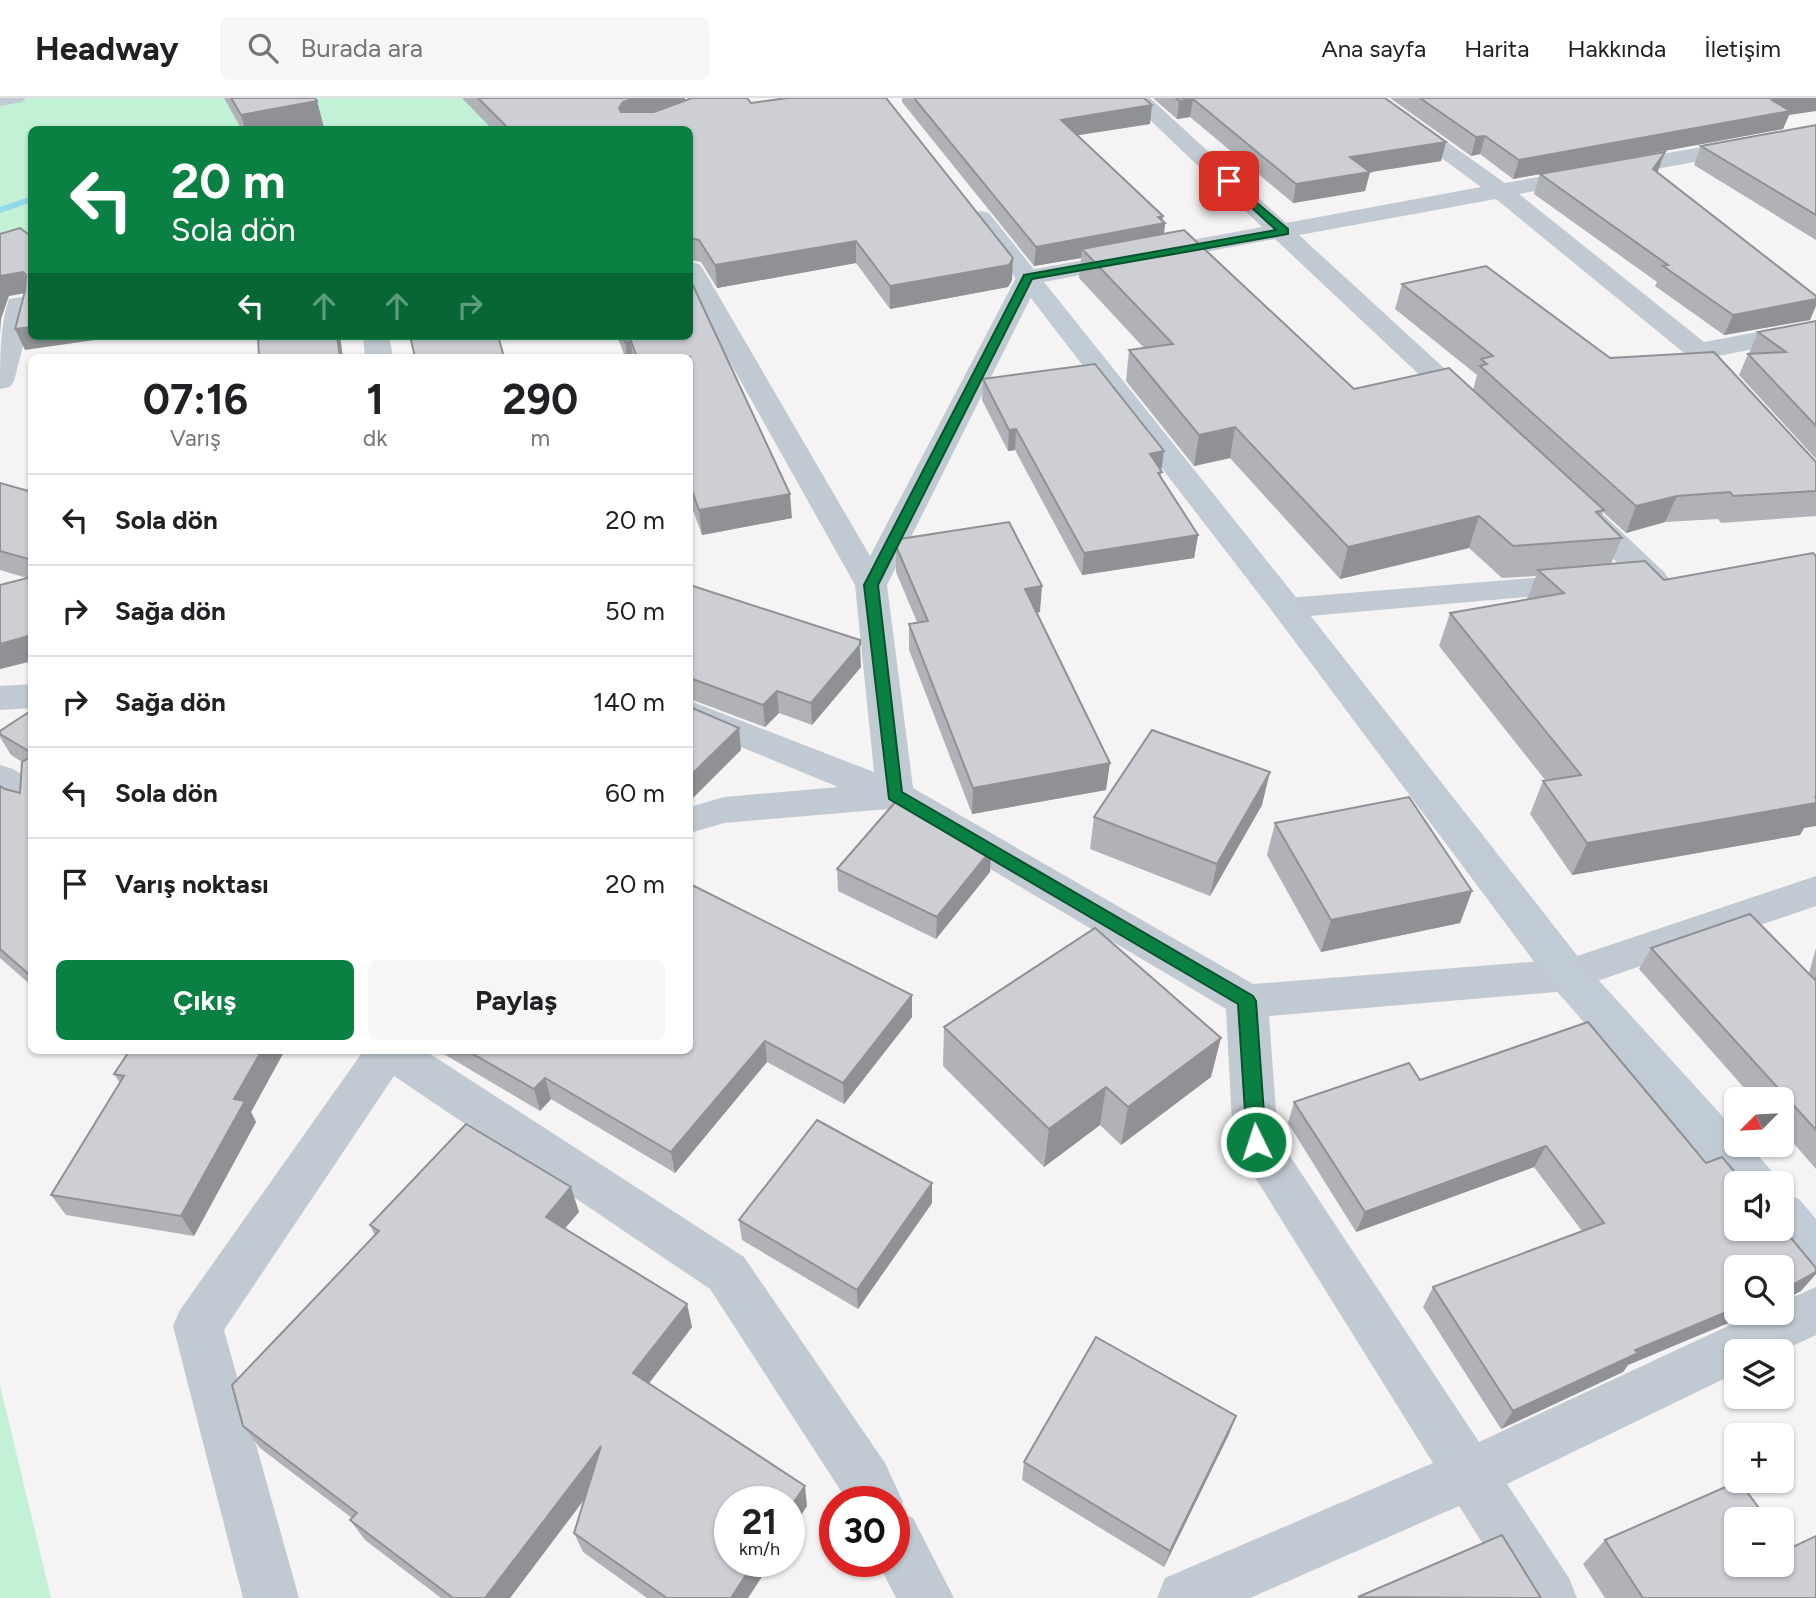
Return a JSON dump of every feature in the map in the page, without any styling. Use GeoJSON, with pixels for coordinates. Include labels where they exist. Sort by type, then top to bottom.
{"type":"FeatureCollection","features":[{"type":"Feature","properties":{"kind":"main road"},"geometry":{"type":"LineString","coordinates":[[0,100],[15,98]]}},
{"type":"Feature","properties":{"kind":"main road"},"geometry":{"type":"LineString","coordinates":[[961,193],[1287,608],[1568,975],[1743,1171]]}},
{"type":"Feature","properties":{"kind":"main road"},"geometry":{"type":"LineString","coordinates":[[1794,1227],[1816,1252]]}},
{"type":"Feature","properties":{"kind":"street"},"geometry":{"type":"LineString","coordinates":[[1138,98],[1493,429]]}},
{"type":"Feature","properties":{"kind":"street"},"geometry":{"type":"LineString","coordinates":[[1371,98],[1501,191],[1699,351],[1753,411]]}},
{"type":"Feature","properties":{"kind":"street"},"geometry":{"type":"LineString","coordinates":[[871,585],[1028,277],[1816,133]]}},
{"type":"Feature","properties":{"kind":"street"},"geometry":{"type":"LineString","coordinates":[[693,274],[871,585],[895,795]]}},
{"type":"Feature","properties":{"kind":"street"},"geometry":{"type":"LineString","coordinates":[[0,381],[18,305],[28,304]]}},
{"type":"Feature","properties":{"kind":"street"},"geometry":{"type":"LineString","coordinates":[[1699,351],[1816,329]]}},
{"type":"Feature","properties":{"kind":"street"},"geometry":{"type":"LineString","coordinates":[[1287,608],[1667,578],[1563,494]]}},
{"type":"Feature","properties":{"kind":"street"},"geometry":{"type":"LineString","coordinates":[[0,698],[28,696]]}},
{"type":"Feature","properties":{"kind":"street"},"geometry":{"type":"LineString","coordinates":[[693,714],[895,795],[1247,1001],[1568,975],[1816,891]]}},
{"type":"Feature","properties":{"kind":"street"},"geometry":{"type":"LineString","coordinates":[[0,778],[28,797]]}},
{"type":"Feature","properties":{"kind":"street"},"geometry":{"type":"LineString","coordinates":[[693,819],[724,810],[895,795]]}},
{"type":"Feature","properties":{"kind":"street"},"geometry":{"type":"LineString","coordinates":[[1247,1001],[1256,1142],[1549,1598]]}},
{"type":"Feature","properties":{"kind":"street"},"geometry":{"type":"LineString","coordinates":[[271,1598],[198,1326],[386,1054]]}},
{"type":"Feature","properties":{"kind":"street"},"geometry":{"type":"LineString","coordinates":[[395,1054],[727,1273],[868,1486]]}},
{"type":"Feature","properties":{"kind":"street"},"geometry":{"type":"LineString","coordinates":[[1185,1598],[1470,1474],[1816,1310]]}},
{"type":"Feature","properties":{"kind":"street"},"geometry":{"type":"LineString","coordinates":[[910,1568],[926,1598]]}},
{"type":"Feature","properties":{"kind":"green space"},"geometry":{"type":"Polygon","coordinates":[[[0,98],[224,98],[240,126],[28,126],[28,248],[0,257],[0,98]]]}},
{"type":"Feature","properties":{"kind":"green space"},"geometry":{"type":"Polygon","coordinates":[[[304,98],[572,98],[500,126],[315,126],[304,98]]]}},
{"type":"Feature","properties":{"kind":"green space"},"geometry":{"type":"Polygon","coordinates":[[[0,1385],[51,1598],[0,1598],[0,1385]]]}},
{"type":"Feature","properties":{"kind":"building"},"geometry":{"type":"Polygon","coordinates":[[[231,98],[315,98],[317,101],[241,115],[231,98]]]}},
{"type":"Feature","properties":{"kind":"building"},"geometry":{"type":"Polygon","coordinates":[[[478,98],[634,98],[623,102],[619,108],[621,112],[654,112],[692,98],[747,98],[751,103],[787,98],[886,98],[1013,258],[1009,265],[890,286],[856,241],[715,265],[699,240],[693,239],[693,126],[506,126],[478,98]]]}},
{"type":"Feature","properties":{"kind":"building"},"geometry":{"type":"Polygon","coordinates":[[[914,98],[1144,98],[1152,105],[1061,120],[1163,216],[1158,217],[1165,223],[1036,247],[914,98]]]}},
{"type":"Feature","properties":{"kind":"building"},"geometry":{"type":"Polygon","coordinates":[[[1176,98],[1385,98],[1446,142],[1350,157],[1370,172],[1296,184],[1193,99],[1179,101],[1176,98]]]}},
{"type":"Feature","properties":{"kind":"building"},"geometry":{"type":"Polygon","coordinates":[[[1420,98],[1787,98],[1772,100],[1790,111],[1519,160],[1485,136],[1476,137],[1420,98]]]}},
{"type":"Feature","properties":{"kind":"building"},"geometry":{"type":"Polygon","coordinates":[[[1816,125],[1816,215],[1701,146],[1816,125]]]}},
{"type":"Feature","properties":{"kind":"building"},"geometry":{"type":"Polygon","coordinates":[[[1665,152],[1653,169],[1816,296],[1816,299],[1733,315],[1540,174],[1665,152]]]}},
{"type":"Feature","properties":{"kind":"building"},"geometry":{"type":"Polygon","coordinates":[[[20,228],[28,234],[28,327],[15,329],[25,291],[26,275],[23,272],[0,276],[0,234],[20,228]]]}},
{"type":"Feature","properties":{"kind":"building"},"geometry":{"type":"Polygon","coordinates":[[[1184,230],[1354,389],[1449,368],[1604,510],[1596,512],[1622,538],[1513,546],[1479,516],[1348,547],[1235,427],[1199,435],[1129,350],[1173,344],[1082,249],[1184,230]]]}},
{"type":"Feature","properties":{"kind":"building"},"geometry":{"type":"Polygon","coordinates":[[[1486,266],[1610,358],[1714,352],[1816,462],[1816,491],[1677,496],[1636,506],[1480,366],[1487,364],[1481,359],[1493,356],[1402,284],[1486,266]]]}},
{"type":"Feature","properties":{"kind":"building"},"geometry":{"type":"Polygon","coordinates":[[[693,285],[790,494],[699,510],[693,493],[693,354],[636,354],[631,341],[624,340],[693,340],[693,285]]]}},
{"type":"Feature","properties":{"kind":"building"},"geometry":{"type":"Polygon","coordinates":[[[1816,321],[1816,426],[1748,354],[1786,352],[1758,332],[1816,321]]]}},
{"type":"Feature","properties":{"kind":"building"},"geometry":{"type":"Polygon","coordinates":[[[258,340],[338,340],[340,354],[259,354],[258,340]]]}},
{"type":"Feature","properties":{"kind":"building"},"geometry":{"type":"Polygon","coordinates":[[[411,340],[499,340],[503,354],[414,354],[411,340]]]}},
{"type":"Feature","properties":{"kind":"building"},"geometry":{"type":"Polygon","coordinates":[[[1095,364],[1164,451],[1150,454],[1162,472],[1158,473],[1198,535],[1084,553],[1016,429],[1009,430],[983,379],[1095,364]]]}},
{"type":"Feature","properties":{"kind":"building"},"geometry":{"type":"Polygon","coordinates":[[[0,483],[28,491],[28,559],[0,551],[0,483]]]}},
{"type":"Feature","properties":{"kind":"building"},"geometry":{"type":"Polygon","coordinates":[[[1009,522],[1042,586],[1025,589],[1110,763],[973,788],[909,624],[928,621],[896,546],[900,539],[1009,522]]]}},
{"type":"Feature","properties":{"kind":"building"},"geometry":{"type":"Polygon","coordinates":[[[1813,553],[1816,556],[1816,803],[1587,843],[1543,781],[1581,775],[1450,613],[1564,593],[1538,570],[1645,561],[1664,580],[1813,553]]]}},
{"type":"Feature","properties":{"kind":"building"},"geometry":{"type":"Polygon","coordinates":[[[28,578],[28,636],[0,644],[0,585],[28,578]]]}},
{"type":"Feature","properties":{"kind":"building"},"geometry":{"type":"Polygon","coordinates":[[[693,586],[860,640],[860,645],[811,703],[777,691],[763,705],[693,679],[693,586]]]}},
{"type":"Feature","properties":{"kind":"building"},"geometry":{"type":"Polygon","coordinates":[[[693,708],[739,728],[693,773],[693,708]]]}},
{"type":"Feature","properties":{"kind":"building"},"geometry":{"type":"Polygon","coordinates":[[[28,713],[28,751],[0,734],[0,731],[28,713]]]}},
{"type":"Feature","properties":{"kind":"building"},"geometry":{"type":"Polygon","coordinates":[[[1152,730],[1270,772],[1217,864],[1094,817],[1152,730]]]}},
{"type":"Feature","properties":{"kind":"building"},"geometry":{"type":"Polygon","coordinates":[[[28,758],[28,974],[0,949],[0,786],[20,793],[22,762],[28,758]]]}},
{"type":"Feature","properties":{"kind":"building"},"geometry":{"type":"Polygon","coordinates":[[[1409,797],[1472,891],[1331,920],[1275,823],[1409,797]]]}},
{"type":"Feature","properties":{"kind":"building"},"geometry":{"type":"Polygon","coordinates":[[[897,800],[933,816],[991,850],[937,917],[837,869],[897,800]]]}},
{"type":"Feature","properties":{"kind":"building"},"geometry":{"type":"Polygon","coordinates":[[[693,886],[912,995],[843,1083],[765,1041],[671,1152],[545,1078],[534,1089],[473,1054],[693,1054],[693,886]]]}},
{"type":"Feature","properties":{"kind":"building"},"geometry":{"type":"Polygon","coordinates":[[[1750,914],[1815,980],[1816,977],[1816,1130],[1794,1106],[1794,1087],[1777,1087],[1651,948],[1750,914]]]}},
{"type":"Feature","properties":{"kind":"building"},"geometry":{"type":"Polygon","coordinates":[[[1095,928],[1221,1038],[1128,1107],[1106,1087],[1049,1129],[944,1027],[1095,928]]]}},
{"type":"Feature","properties":{"kind":"building"},"geometry":{"type":"Polygon","coordinates":[[[1588,1022],[1706,1163],[1722,1157],[1734,1171],[1724,1171],[1724,1241],[1794,1241],[1816,1268],[1816,1272],[1794,1284],[1794,1255],[1724,1255],[1724,1313],[1635,1350],[1638,1353],[1513,1411],[1433,1287],[1604,1223],[1546,1146],[1365,1212],[1294,1102],[1409,1063],[1420,1080],[1588,1022]]]}},
{"type":"Feature","properties":{"kind":"building"},"geometry":{"type":"Polygon","coordinates":[[[127,1054],[260,1054],[234,1099],[245,1101],[181,1216],[51,1195],[124,1076],[114,1074],[127,1054]]]}},
{"type":"Feature","properties":{"kind":"building"},"geometry":{"type":"Polygon","coordinates":[[[817,1120],[932,1183],[857,1290],[739,1220],[817,1120]]]}},
{"type":"Feature","properties":{"kind":"building"},"geometry":{"type":"Polygon","coordinates":[[[466,1124],[571,1187],[546,1217],[687,1304],[633,1373],[805,1486],[714,1486],[714,1577],[745,1577],[731,1598],[667,1598],[574,1533],[601,1446],[485,1598],[453,1598],[350,1520],[357,1513],[243,1426],[232,1385],[379,1231],[370,1225],[466,1124]]]}},
{"type":"Feature","properties":{"kind":"building"},"geometry":{"type":"Polygon","coordinates":[[[1096,1337],[1236,1416],[1170,1551],[1024,1462],[1096,1337]]]}},
{"type":"Feature","properties":{"kind":"building"},"geometry":{"type":"Polygon","coordinates":[[[1724,1488],[1724,1493],[1748,1493],[1758,1507],[1724,1507],[1724,1577],[1794,1577],[1794,1547],[1816,1536],[1816,1598],[1643,1598],[1605,1540],[1724,1488]]]}},
{"type":"Feature","properties":{"kind":"building"},"geometry":{"type":"Polygon","coordinates":[[[1502,1535],[1541,1598],[1358,1597],[1502,1535]]]}},
{"type":"Feature","properties":{"kind":"waterway"},"geometry":{"type":"LineString","coordinates":[[0,210],[28,200]]}},
{"type":"Feature","properties":{"kind":"route"},"geometry":{"type":"LineString","coordinates":[[1229,181],[1284,232],[1028,277],[871,585],[895,795],[1247,1001],[1256,1142]]}}]}
